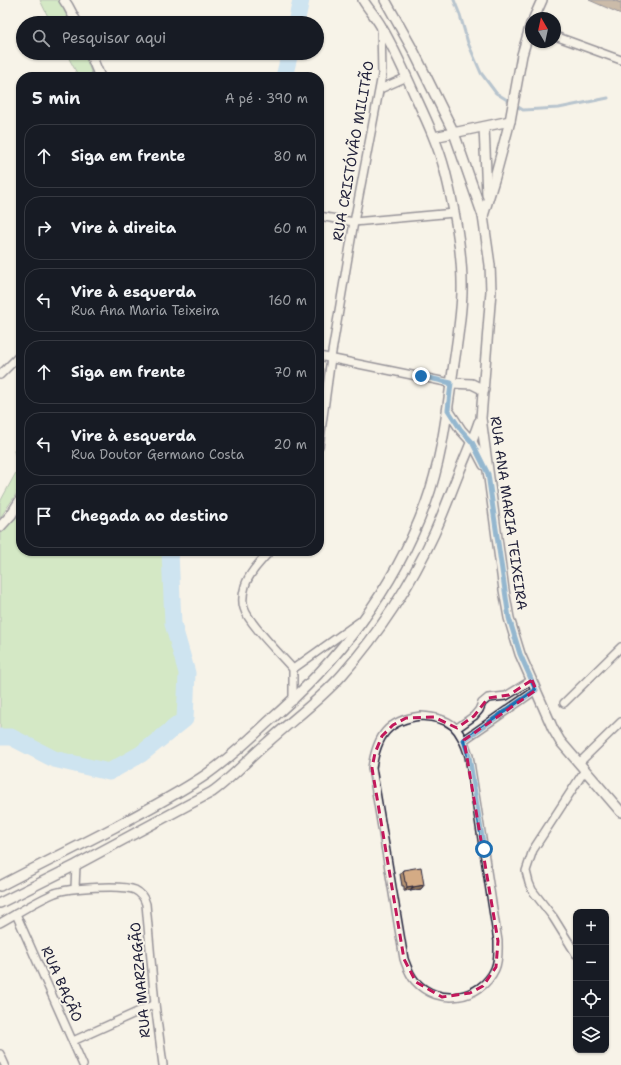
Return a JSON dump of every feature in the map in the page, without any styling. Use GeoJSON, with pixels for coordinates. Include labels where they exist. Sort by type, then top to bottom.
{"type":"FeatureCollection","features":[{"type":"Feature","properties":{"kind":"street"},"geometry":{"type":"LineString","coordinates":[[64,0],[73,16]]}},
{"type":"Feature","properties":{"kind":"street"},"geometry":{"type":"LineString","coordinates":[[385,0],[414,52],[454,133],[483,216]]}},
{"type":"Feature","properties":{"kind":"street"},"geometry":{"type":"LineString","coordinates":[[537,12],[542,0]]}},
{"type":"Feature","properties":{"kind":"street"},"geometry":{"type":"LineString","coordinates":[[0,886],[155,806],[208,773],[254,735],[293,701],[321,672],[368,616],[412,539],[427,501],[441,449],[448,410],[460,319],[462,290],[460,243],[445,171],[434,138],[382,26],[365,3]]}},
{"type":"Feature","properties":{"kind":"street","name":"RUA CRISTÓVÃO MILITÃO"},"geometry":{"type":"LineString","coordinates":[[324,412],[354,222],[380,89],[382,26]]}},
{"type":"Feature","properties":{"kind":"street"},"geometry":{"type":"LineString","coordinates":[[561,38],[621,60]]}},
{"type":"Feature","properties":{"kind":"street","name":"RUA ANA MARIA TEIXEIRA"},"geometry":{"type":"LineString","coordinates":[[525,45],[510,118],[495,177],[483,216],[490,265],[491,291],[484,390],[480,418],[509,618],[520,654],[560,741],[621,812]]}},
{"type":"Feature","properties":{"kind":"street"},"geometry":{"type":"LineString","coordinates":[[93,60],[98,72]]}},
{"type":"Feature","properties":{"kind":"street"},"geometry":{"type":"LineString","coordinates":[[380,89],[407,77]]}},
{"type":"Feature","properties":{"kind":"street"},"geometry":{"type":"LineString","coordinates":[[434,138],[484,127],[510,118]]}},
{"type":"Feature","properties":{"kind":"street"},"geometry":{"type":"LineString","coordinates":[[484,127],[487,201]]}},
{"type":"Feature","properties":{"kind":"street"},"geometry":{"type":"LineString","coordinates":[[324,217],[354,222],[454,213]]}},
{"type":"Feature","properties":{"kind":"street"},"geometry":{"type":"LineString","coordinates":[[324,357],[451,383],[472,384],[484,390]]}},
{"type":"Feature","properties":{"kind":"street"},"geometry":{"type":"LineString","coordinates":[[0,375],[16,359]]}},
{"type":"Feature","properties":{"kind":"street"},"geometry":{"type":"LineString","coordinates":[[448,410],[461,430],[472,442],[488,474]]}},
{"type":"Feature","properties":{"kind":"street"},"geometry":{"type":"LineString","coordinates":[[0,903],[76,865],[212,792],[309,707],[341,676],[369,642],[406,586],[434,533],[472,442],[480,418]]}},
{"type":"Feature","properties":{"kind":"street"},"geometry":{"type":"LineString","coordinates":[[0,527],[16,507]]}},
{"type":"Feature","properties":{"kind":"street"},"geometry":{"type":"LineString","coordinates":[[266,556],[245,586],[243,601],[244,608],[251,621],[293,669],[293,701]]}},
{"type":"Feature","properties":{"kind":"street"},"geometry":{"type":"LineString","coordinates":[[293,669],[368,616]]}},
{"type":"Feature","properties":{"kind":"street"},"geometry":{"type":"LineString","coordinates":[[564,703],[621,646]]}},
{"type":"Feature","properties":{"kind":"street"},"geometry":{"type":"LineString","coordinates":[[457,728],[474,716],[482,703],[488,698],[506,696],[532,680]]}},
{"type":"Feature","properties":{"kind":"street"},"geometry":{"type":"LineString","coordinates":[[464,740],[536,690]]}},
{"type":"Feature","properties":{"kind":"street"},"geometry":{"type":"LineString","coordinates":[[421,716],[434,717],[448,722],[457,728],[464,740],[469,756],[498,941],[498,955],[496,968],[483,986],[470,993],[456,997],[442,997],[428,991],[416,982],[409,972],[404,958],[372,768],[375,752],[382,736],[393,725],[406,718],[421,716]]}},
{"type":"Feature","properties":{"kind":"street"},"geometry":{"type":"LineString","coordinates":[[573,949],[532,890],[526,871],[532,850],[582,766],[621,722]]}},
{"type":"Feature","properties":{"kind":"street"},"geometry":{"type":"LineString","coordinates":[[0,923],[55,893],[75,888],[76,865]]}},
{"type":"Feature","properties":{"kind":"street","name":"RUA MARZAGÃO"},"geometry":{"type":"LineString","coordinates":[[75,888],[133,889],[144,897],[146,904],[162,1065]]}},
{"type":"Feature","properties":{"kind":"street","name":"RUA BAÇÃO"},"geometry":{"type":"LineString","coordinates":[[16,914],[83,1065]]}},
{"type":"Feature","properties":{"kind":"street"},"geometry":{"type":"LineString","coordinates":[[73,1041],[155,1004]]}},
{"type":"Feature","properties":{"kind":"street"},"geometry":{"type":"LineString","coordinates":[[0,1054],[5,1065]]}},
{"type":"Feature","properties":{"kind":"highlighted area"},"geometry":{"type":"Polygon","coordinates":[[[532,680],[536,690],[464,740],[498,941],[496,967],[483,986],[470,993],[442,997],[416,982],[404,959],[372,768],[375,753],[382,736],[393,725],[406,718],[434,717],[457,728],[474,716],[488,698],[509,695],[532,680]]]}},
{"type":"Feature","properties":{"kind":"green space"},"geometry":{"type":"Polygon","coordinates":[[[40,0],[60,0],[69,16],[48,16],[40,0]]]}},
{"type":"Feature","properties":{"kind":"green space"},"geometry":{"type":"Polygon","coordinates":[[[70,60],[87,60],[91,72],[76,72],[70,60]]]}},
{"type":"Feature","properties":{"kind":"green space"},"geometry":{"type":"Polygon","coordinates":[[[16,447],[16,457],[14,451],[16,447]]]}},
{"type":"Feature","properties":{"kind":"green space"},"geometry":{"type":"Polygon","coordinates":[[[16,473],[16,494],[0,518],[0,502],[16,473]]]}},
{"type":"Feature","properties":{"kind":"green space"},"geometry":{"type":"Polygon","coordinates":[[[16,518],[16,556],[170,556],[173,624],[187,673],[185,719],[141,754],[109,772],[54,759],[11,737],[0,737],[0,533],[16,518]]]}},
{"type":"Feature","properties":{"kind":"building"},"geometry":{"type":"Polygon","coordinates":[[[613,0],[621,0],[621,3],[613,0]]]}},
{"type":"Feature","properties":{"kind":"building"},"geometry":{"type":"Polygon","coordinates":[[[421,867],[424,885],[407,887],[403,870],[421,867]]]}},
{"type":"Feature","properties":{"kind":"waterway"},"geometry":{"type":"LineString","coordinates":[[298,16],[301,0]]}},
{"type":"Feature","properties":{"kind":"waterway"},"geometry":{"type":"LineString","coordinates":[[301,1],[305,0]]}},
{"type":"Feature","properties":{"kind":"waterway"},"geometry":{"type":"LineString","coordinates":[[454,0],[468,43],[481,73],[496,93],[523,110],[559,108],[608,98]]}},
{"type":"Feature","properties":{"kind":"waterway"},"geometry":{"type":"LineString","coordinates":[[285,72],[288,60]]}},
{"type":"Feature","properties":{"kind":"waterway"},"geometry":{"type":"LineString","coordinates":[[0,737],[11,737],[54,759],[109,772],[141,754],[185,719],[187,673],[173,624],[170,556]]}},
{"type":"Feature","properties":{"kind":"route"},"geometry":{"type":"LineString","coordinates":[[421,376],[451,383],[448,410],[461,430],[472,442],[488,474],[509,618],[520,654],[536,690],[464,740],[469,756],[484,849]]}}]}
